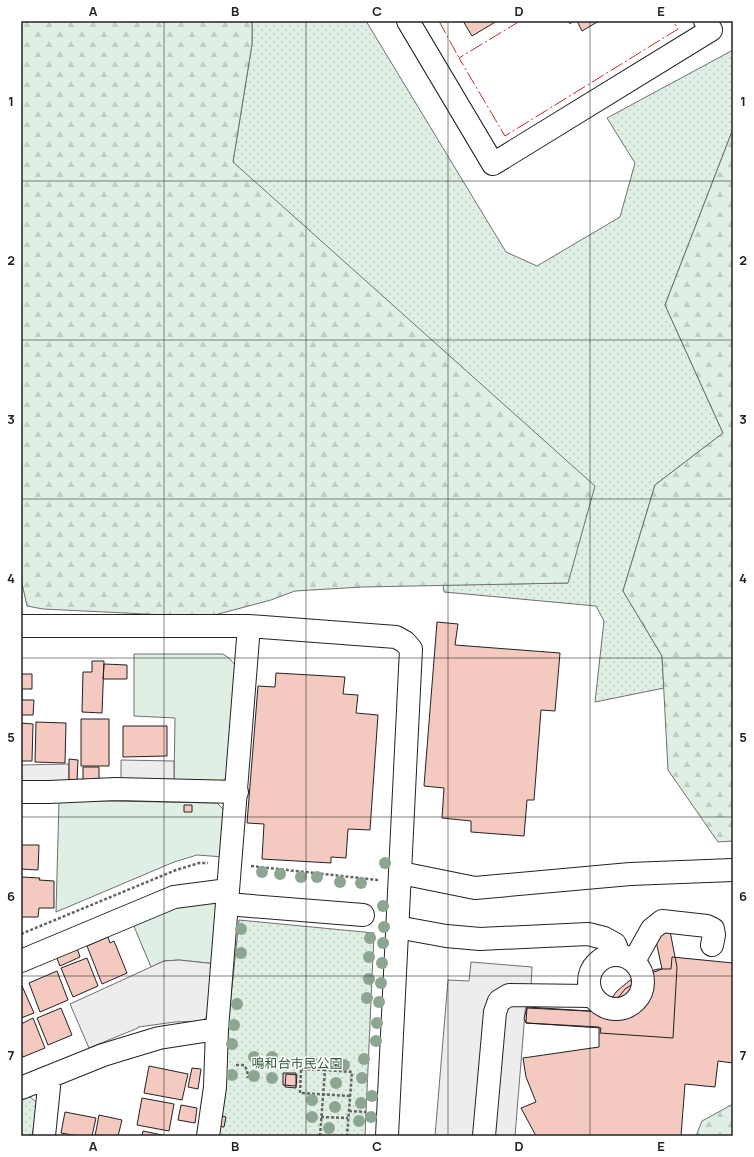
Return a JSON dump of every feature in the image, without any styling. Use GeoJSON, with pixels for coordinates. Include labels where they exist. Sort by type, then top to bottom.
{"type":"FeatureCollection","features":[{"type":"Feature","properties":{"kind":"street"},"geometry":{"type":"LineString","coordinates":[[408,21],[493,164],[711,30],[705,21]]}},
{"type":"Feature","properties":{"kind":"street"},"geometry":{"type":"LineString","coordinates":[[21,626],[249,626],[396,638],[405,642],[411,649],[387,1136]]}},
{"type":"Feature","properties":{"kind":"street"},"geometry":{"type":"LineString","coordinates":[[208,1136],[215,1087],[217,1029],[249,626]]}},
{"type":"Feature","properties":{"kind":"street"},"geometry":{"type":"LineString","coordinates":[[21,792],[116,789],[236,792]]}},
{"type":"Feature","properties":{"kind":"street"},"geometry":{"type":"LineString","coordinates":[[401,873],[475,888],[630,874],[733,870]]}},
{"type":"Feature","properties":{"kind":"street"},"geometry":{"type":"LineString","coordinates":[[21,961],[174,897],[227,897],[363,915]]}},
{"type":"Feature","properties":{"kind":"street"},"geometry":{"type":"LineString","coordinates":[[625,958],[662,920],[707,926],[713,929],[714,935],[712,945]]}},
{"type":"Feature","properties":{"kind":"street"},"geometry":{"type":"LineString","coordinates":[[397,927],[446,936],[480,939],[588,934],[604,938],[615,944],[617,949],[625,958],[640,968],[644,977],[644,987],[640,996],[634,1003],[626,1008],[616,1010],[599,1004],[592,996],[589,987],[589,977],[592,968],[607,956],[625,958]]}},
{"type":"Feature","properties":{"kind":"street"},"geometry":{"type":"LineString","coordinates":[[484,1136],[495,1012],[499,1001],[510,994],[592,996]]}},
{"type":"Feature","properties":{"kind":"street"},"geometry":{"type":"LineString","coordinates":[[21,1088],[103,1056],[159,1038],[217,1029]]}},
{"type":"Feature","properties":{"kind":"street"},"geometry":{"type":"LineString","coordinates":[[44,1136],[50,1077]]}},
{"type":"Feature","properties":{"kind":"path"},"geometry":{"type":"LineString","coordinates":[[347,1136],[352,1072],[301,1069],[300,1093],[350,1096]]}},
{"type":"Feature","properties":{"kind":"path"},"geometry":{"type":"LineString","coordinates":[[320,1136],[325,1070]]}},
{"type":"Feature","properties":{"kind":"path"},"geometry":{"type":"LineString","coordinates":[[349,1111],[370,1112]]}},
{"type":"Feature","properties":{"kind":"path"},"geometry":{"type":"LineString","coordinates":[[321,1117],[348,1118]]}},
{"type":"Feature","properties":{"kind":"green space"},"geometry":{"type":"Polygon","coordinates":[[[21,21],[252,21],[252,44],[233,162],[595,486],[568,583],[362,587],[295,591],[271,600],[207,617],[43,609],[27,606],[21,579],[21,21]]]}},
{"type":"Feature","properties":{"kind":"green space"},"geometry":{"type":"Polygon","coordinates":[[[252,21],[366,21],[506,252],[537,266],[620,217],[635,163],[607,118],[733,50],[733,129],[665,305],[723,433],[655,485],[623,591],[662,656],[664,688],[595,702],[604,621],[596,606],[444,592],[443,585],[568,583],[233,162],[252,44],[252,21]]]}},
{"type":"Feature","properties":{"kind":"green space"},"geometry":{"type":"Polygon","coordinates":[[[733,129],[733,841],[718,842],[668,770],[662,656],[623,591],[655,485],[723,433],[665,305],[733,129]]]}},
{"type":"Feature","properties":{"kind":"green space"},"geometry":{"type":"Polygon","coordinates":[[[134,654],[223,654],[235,665],[230,773],[220,784],[174,783],[175,718],[134,716],[134,654]]]}},
{"type":"Feature","properties":{"kind":"green space"},"geometry":{"type":"Polygon","coordinates":[[[59,800],[217,803],[227,813],[224,857],[197,855],[174,862],[56,912],[59,800]]]}},
{"type":"Feature","properties":{"kind":"green space"},"geometry":{"type":"Polygon","coordinates":[[[213,896],[222,906],[217,964],[179,960],[164,961],[151,967],[133,924],[173,907],[213,896]]]}},
{"type":"Feature","properties":{"kind":"green space","name":"鳴和台市民公園"},"geometry":{"type":"Polygon","coordinates":[[[239,920],[374,933],[365,1136],[214,1136],[221,1093],[239,920]]]}},
{"type":"Feature","properties":{"kind":"green space"},"geometry":{"type":"Polygon","coordinates":[[[27,1095],[38,1103],[32,1136],[21,1136],[21,1098],[27,1095]]]}},
{"type":"Feature","properties":{"kind":"green space"},"geometry":{"type":"Polygon","coordinates":[[[733,1104],[733,1136],[696,1136],[702,1121],[733,1104]]]}},
{"type":"Feature","properties":{"kind":"shaded area"},"geometry":{"type":"Polygon","coordinates":[[[121,760],[174,761],[174,783],[121,783],[121,760]]]}},
{"type":"Feature","properties":{"kind":"shaded area"},"geometry":{"type":"Polygon","coordinates":[[[69,764],[69,782],[21,782],[21,765],[69,764]]]}},
{"type":"Feature","properties":{"kind":"shaded area"},"geometry":{"type":"Polygon","coordinates":[[[179,960],[217,964],[212,1012],[202,1021],[175,1022],[138,1027],[89,1048],[70,1004],[164,961],[179,960]]]}},
{"type":"Feature","properties":{"kind":"shaded area"},"geometry":{"type":"Polygon","coordinates":[[[471,962],[532,967],[531,988],[527,988],[515,1136],[435,1136],[448,980],[469,981],[471,962]]]}},
{"type":"Feature","properties":{"kind":"building"},"geometry":{"type":"Polygon","coordinates":[[[463,21],[497,21],[472,36],[463,21]]]}},
{"type":"Feature","properties":{"kind":"building"},"geometry":{"type":"Polygon","coordinates":[[[577,21],[599,21],[582,31],[577,21]]]}},
{"type":"Feature","properties":{"kind":"building"},"geometry":{"type":"Polygon","coordinates":[[[437,622],[458,624],[455,645],[560,653],[555,711],[541,710],[534,800],[527,800],[524,836],[471,832],[471,821],[442,818],[444,788],[424,786],[437,622]]]}},
{"type":"Feature","properties":{"kind":"building"},"geometry":{"type":"Polygon","coordinates":[[[92,661],[104,661],[102,713],[82,712],[83,672],[92,672],[92,661]]]}},
{"type":"Feature","properties":{"kind":"building"},"geometry":{"type":"Polygon","coordinates":[[[104,664],[127,665],[127,679],[103,679],[104,664]]]}},
{"type":"Feature","properties":{"kind":"building"},"geometry":{"type":"Polygon","coordinates":[[[276,673],[345,677],[343,694],[358,695],[356,713],[378,715],[370,830],[348,829],[346,858],[331,857],[331,863],[262,859],[264,824],[247,823],[258,686],[275,687],[276,673]]]}},
{"type":"Feature","properties":{"kind":"building"},"geometry":{"type":"Polygon","coordinates":[[[21,674],[32,674],[32,689],[22,689],[22,700],[34,700],[33,715],[21,715],[21,674]]]}},
{"type":"Feature","properties":{"kind":"building"},"geometry":{"type":"Polygon","coordinates":[[[81,719],[109,719],[109,766],[81,766],[81,719]]]}},
{"type":"Feature","properties":{"kind":"building"},"geometry":{"type":"Polygon","coordinates":[[[36,722],[66,723],[65,763],[35,762],[36,722]]]}},
{"type":"Feature","properties":{"kind":"building"},"geometry":{"type":"Polygon","coordinates":[[[21,723],[33,724],[32,761],[21,761],[21,723]]]}},
{"type":"Feature","properties":{"kind":"building"},"geometry":{"type":"Polygon","coordinates":[[[123,726],[167,726],[167,756],[123,757],[123,726]]]}},
{"type":"Feature","properties":{"kind":"building"},"geometry":{"type":"Polygon","coordinates":[[[69,759],[78,760],[77,781],[69,781],[69,759]]]}},
{"type":"Feature","properties":{"kind":"building"},"geometry":{"type":"Polygon","coordinates":[[[83,767],[99,767],[99,781],[83,782],[83,767]]]}},
{"type":"Feature","properties":{"kind":"building"},"geometry":{"type":"Polygon","coordinates":[[[184,805],[192,805],[192,812],[184,812],[184,805]]]}},
{"type":"Feature","properties":{"kind":"building"},"geometry":{"type":"Polygon","coordinates":[[[21,845],[39,845],[38,870],[21,869],[21,845]]]}},
{"type":"Feature","properties":{"kind":"building"},"geometry":{"type":"Polygon","coordinates":[[[21,877],[40,878],[39,880],[54,881],[54,908],[39,908],[38,917],[21,917],[21,877]]]}},
{"type":"Feature","properties":{"kind":"building"},"geometry":{"type":"Polygon","coordinates":[[[669,926],[677,967],[673,1038],[600,1033],[601,1028],[526,1023],[524,1018],[527,1008],[607,1012],[625,989],[649,974],[662,969],[653,927],[669,926]]]}},
{"type":"Feature","properties":{"kind":"building"},"geometry":{"type":"Polygon","coordinates":[[[108,937],[110,943],[114,941],[127,973],[102,984],[87,946],[108,937]]]}},
{"type":"Feature","properties":{"kind":"building"},"geometry":{"type":"Polygon","coordinates":[[[77,948],[80,957],[60,966],[56,956],[77,948]]]}},
{"type":"Feature","properties":{"kind":"building"},"geometry":{"type":"Polygon","coordinates":[[[672,957],[733,963],[733,1063],[718,1061],[715,1087],[685,1084],[681,1136],[536,1136],[521,1108],[536,1102],[526,1077],[523,1058],[599,1047],[599,1027],[526,1023],[527,1007],[604,1012],[608,1003],[617,991],[629,981],[643,973],[658,969],[671,969],[672,957]]]}},
{"type":"Feature","properties":{"kind":"building"},"geometry":{"type":"Polygon","coordinates":[[[87,958],[98,986],[73,997],[61,968],[87,958]]]}},
{"type":"Feature","properties":{"kind":"building"},"geometry":{"type":"Polygon","coordinates":[[[57,971],[68,1000],[40,1012],[29,983],[57,971]]]}},
{"type":"Feature","properties":{"kind":"building"},"geometry":{"type":"Polygon","coordinates":[[[21,986],[34,1013],[21,1018],[21,986]]]}},
{"type":"Feature","properties":{"kind":"building"},"geometry":{"type":"Polygon","coordinates":[[[61,1008],[72,1035],[48,1045],[37,1018],[61,1008]]]}},
{"type":"Feature","properties":{"kind":"building"},"geometry":{"type":"Polygon","coordinates":[[[33,1018],[45,1048],[23,1057],[21,1053],[21,1024],[33,1018]]]}},
{"type":"Feature","properties":{"kind":"building"},"geometry":{"type":"Polygon","coordinates":[[[149,1066],[188,1074],[182,1100],[144,1093],[149,1066]]]}},
{"type":"Feature","properties":{"kind":"building"},"geometry":{"type":"Polygon","coordinates":[[[192,1068],[201,1069],[198,1089],[188,1087],[192,1068]]]}},
{"type":"Feature","properties":{"kind":"building"},"geometry":{"type":"Polygon","coordinates":[[[283,1073],[296,1073],[296,1086],[283,1085],[283,1073]]]}},
{"type":"Feature","properties":{"kind":"building"},"geometry":{"type":"Polygon","coordinates":[[[286,1074],[297,1075],[296,1088],[285,1087],[286,1074]]]}},
{"type":"Feature","properties":{"kind":"building"},"geometry":{"type":"Polygon","coordinates":[[[142,1098],[174,1104],[169,1131],[137,1125],[142,1098]]]}},
{"type":"Feature","properties":{"kind":"building"},"geometry":{"type":"Polygon","coordinates":[[[181,1105],[197,1108],[195,1123],[178,1120],[181,1105]]]}},
{"type":"Feature","properties":{"kind":"building"},"geometry":{"type":"Polygon","coordinates":[[[65,1112],[96,1118],[92,1136],[78,1136],[61,1133],[65,1112]]]}},
{"type":"Feature","properties":{"kind":"building"},"geometry":{"type":"Polygon","coordinates":[[[99,1115],[122,1120],[118,1136],[95,1136],[99,1115]]]}},
{"type":"Feature","properties":{"kind":"building"},"geometry":{"type":"Polygon","coordinates":[[[217,1115],[226,1117],[224,1127],[216,1126],[217,1115]]]}},
{"type":"Feature","properties":{"kind":"building"},"geometry":{"type":"Polygon","coordinates":[[[143,1131],[167,1136],[142,1136],[143,1131]]]}},
{"type":"Feature","properties":{"kind":"power"},"geometry":{"type":"LineString","coordinates":[[439,21],[459,58]]}},
{"type":"Feature","properties":{"kind":"power"},"geometry":{"type":"LineString","coordinates":[[520,21],[459,58],[505,136],[678,29],[673,21]]}},
{"type":"Feature","properties":{"kind":"power"},"geometry":{"type":"LineString","coordinates":[[568,21],[570,24],[574,21]]}}]}
